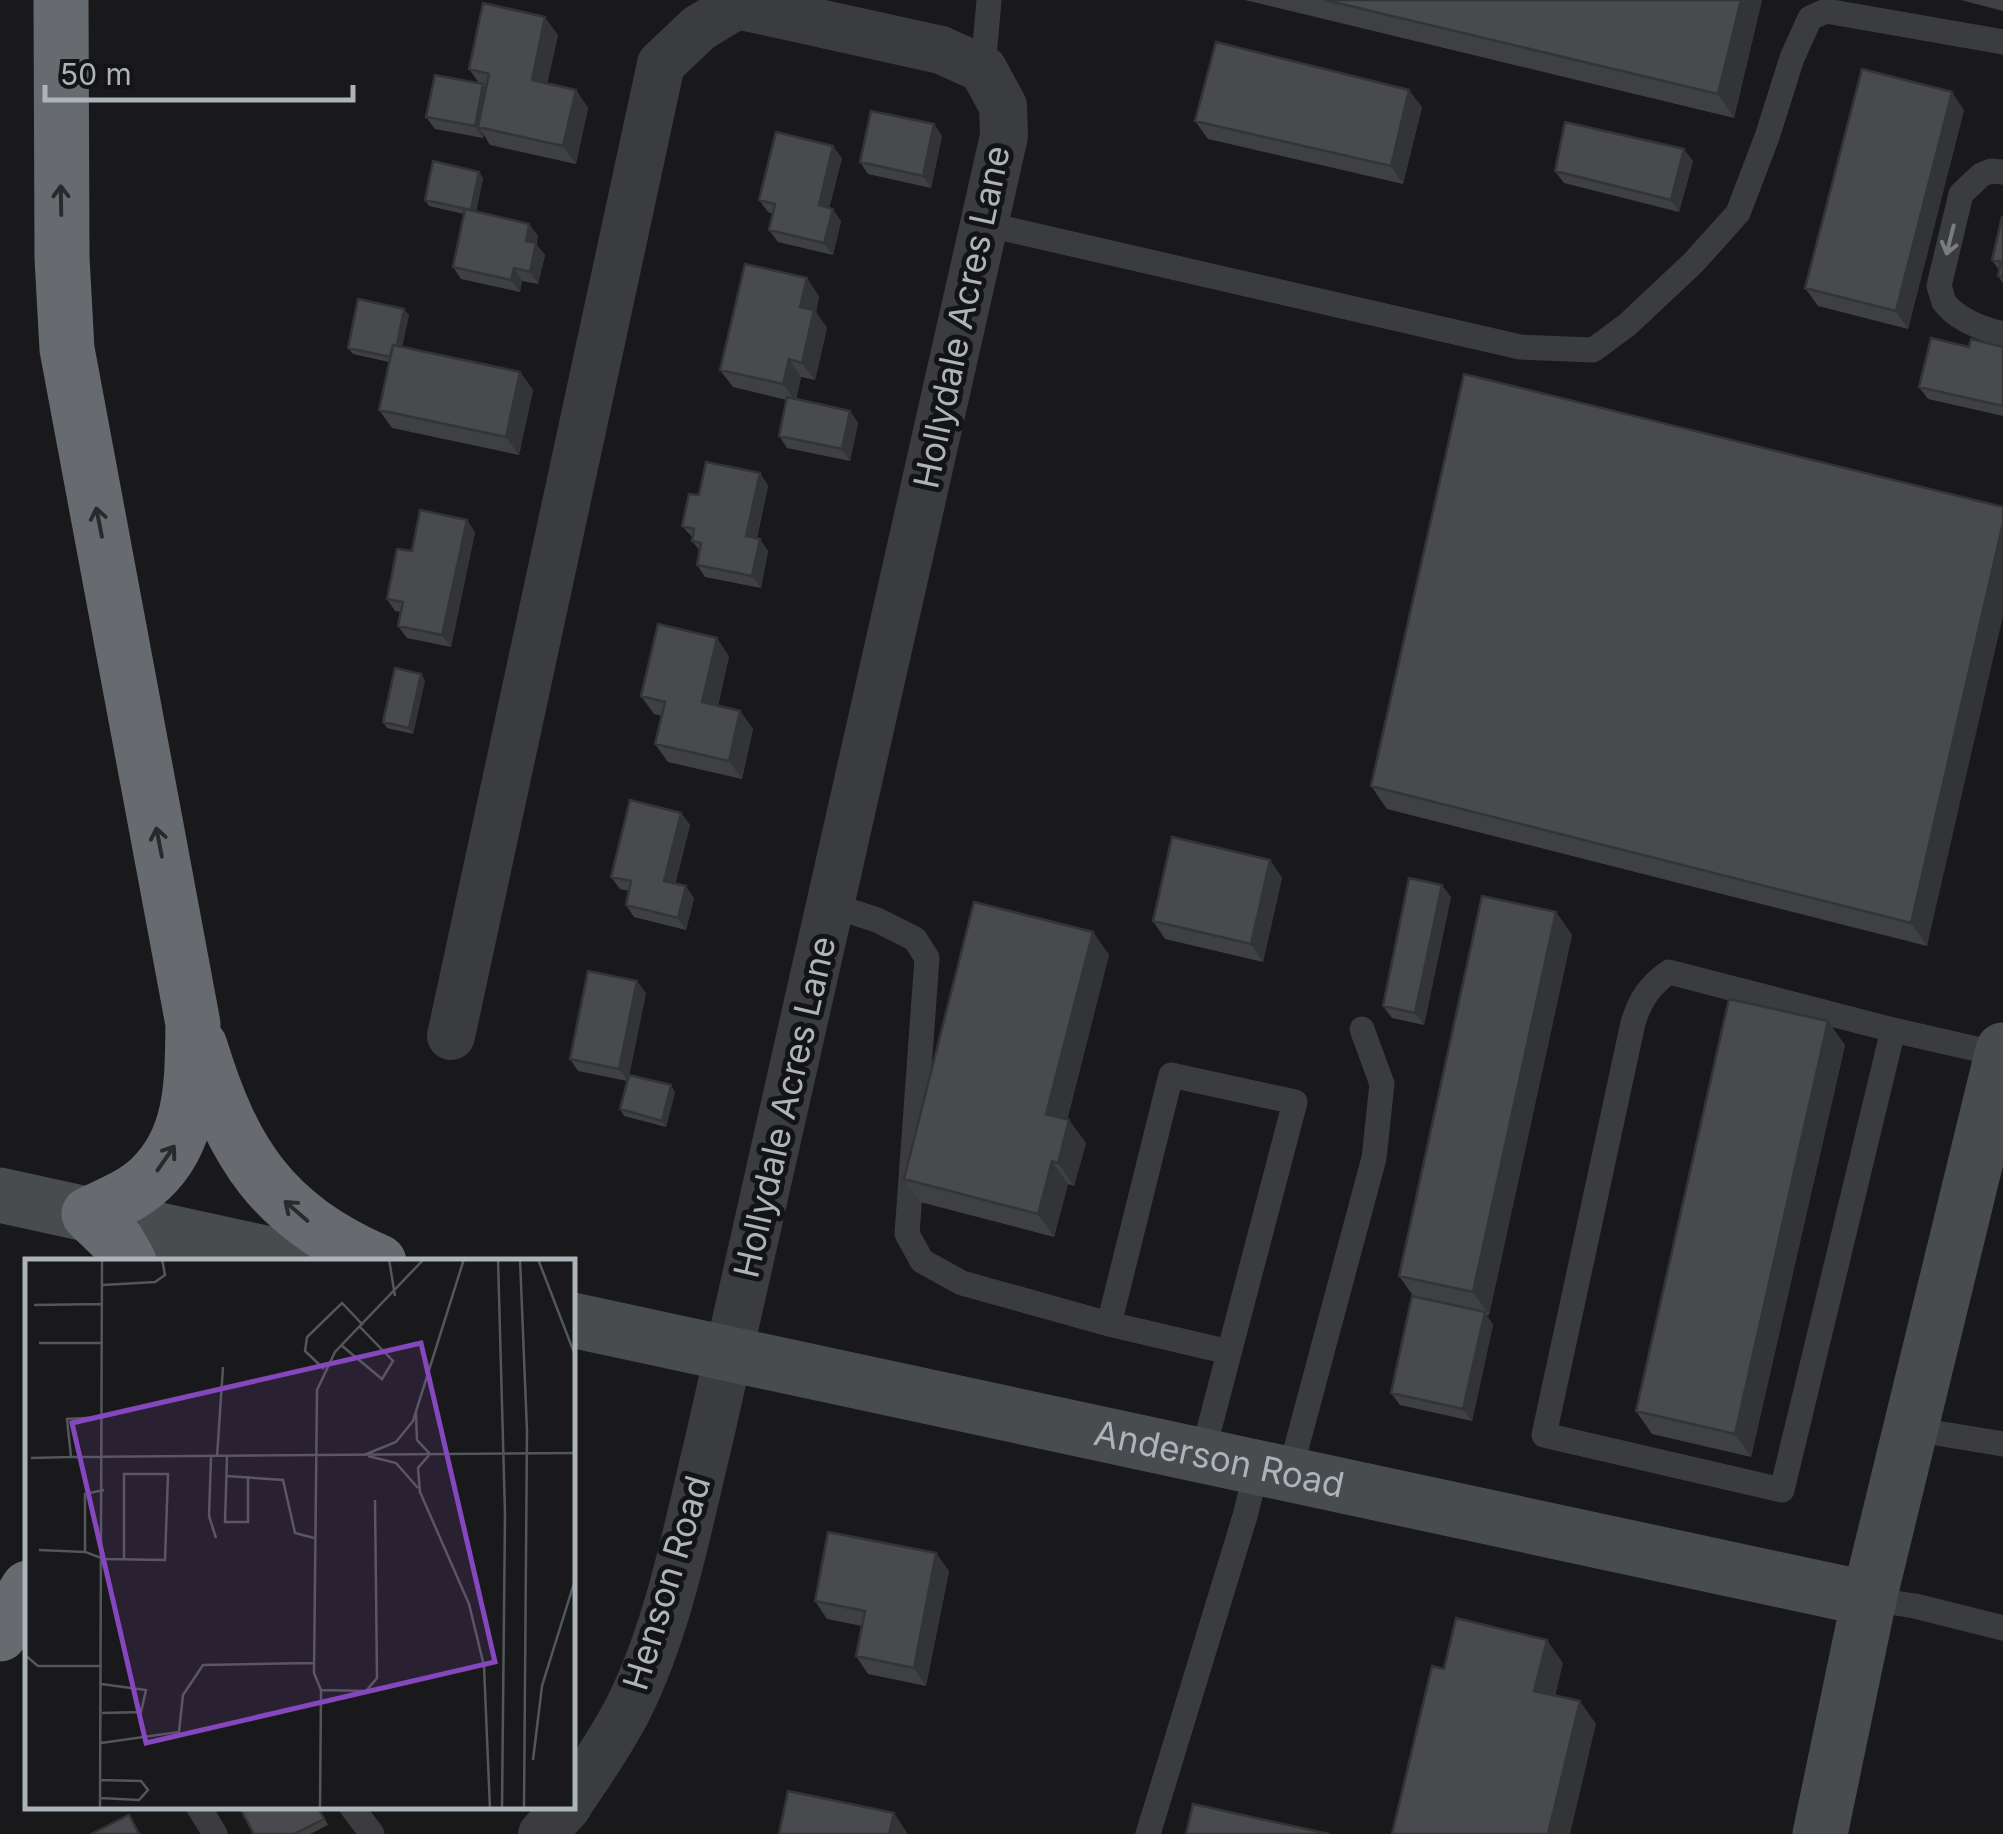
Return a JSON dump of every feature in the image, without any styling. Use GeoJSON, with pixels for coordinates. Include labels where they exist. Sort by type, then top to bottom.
{"type":"FeatureCollection","features":[{"type":"Feature","properties":{"kind":"highway"},"geometry":{"type":"LineString","coordinates":[[61,0],[62,258],[67,349],[193,1024],[228,1124],[260,1176],[290,1208],[322,1232],[372,1259]]}},
{"type":"Feature","properties":{"kind":"highway"},"geometry":{"type":"LineString","coordinates":[[127,1259],[117,1241],[89,1214],[150,1179],[171,1154],[185,1123],[192,1086],[193,1024]]}},
{"type":"Feature","properties":{"kind":"highway"},"geometry":{"type":"LineString","coordinates":[[0,1634],[25,1593]]}},
{"type":"Feature","properties":{"kind":"street"},"geometry":{"type":"LineString","coordinates":[[451,1036],[661,64],[700,28],[736,6],[940,50],[983,69]]}},
{"type":"Feature","properties":{"kind":"street","name":"Hollydale Acres Lane"},"geometry":{"type":"LineString","coordinates":[[730,1354],[1004,136],[1002,106],[983,69]]}},
{"type":"Feature","properties":{"kind":"street"},"geometry":{"type":"LineString","coordinates":[[1831,1831],[1869,1599],[2003,1053]]}},
{"type":"Feature","properties":{"kind":"street"},"geometry":{"type":"LineString","coordinates":[[0,1194],[292,1259]]}},
{"type":"Feature","properties":{"kind":"street","name":"Anderson Road"},"geometry":{"type":"LineString","coordinates":[[575,1321],[1869,1599]]}},
{"type":"Feature","properties":{"kind":"street","name":"Henson Road"},"geometry":{"type":"LineString","coordinates":[[575,1799],[630,1706],[652,1653],[670,1598],[730,1354]]}},
{"type":"Feature","properties":{"kind":"lane"},"geometry":{"type":"LineString","coordinates":[[983,69],[988,0]]}},
{"type":"Feature","properties":{"kind":"lane"},"geometry":{"type":"LineString","coordinates":[[984,224],[1520,347],[1593,350],[1627,326],[1738,214],[1792,58],[1810,18],[1826,11],[2003,42]]}},
{"type":"Feature","properties":{"kind":"lane"},"geometry":{"type":"LineString","coordinates":[[2003,172],[1991,170],[1981,175],[1962,194],[1939,286],[1943,301],[1958,314],[1982,329],[2003,334]]}},
{"type":"Feature","properties":{"kind":"lane"},"geometry":{"type":"LineString","coordinates":[[831,905],[877,920],[915,939],[926,958],[907,1234],[922,1261],[962,1283],[1229,1352]]}},
{"type":"Feature","properties":{"kind":"lane"},"geometry":{"type":"LineString","coordinates":[[1894,1030],[1782,1490],[1544,1436],[1634,1023],[1652,984],[1669,972],[1894,1030],[2003,1053]]}},
{"type":"Feature","properties":{"kind":"lane"},"geometry":{"type":"LineString","coordinates":[[1148,1834],[1246,1516],[1273,1471],[1374,1158],[1382,1084],[1362,1029]]}},
{"type":"Feature","properties":{"kind":"lane"},"geometry":{"type":"LineString","coordinates":[[1109,1324],[1171,1075],[1295,1102],[1202,1456]]}},
{"type":"Feature","properties":{"kind":"lane"},"geometry":{"type":"LineString","coordinates":[[1912,1429],[2003,1444]]}},
{"type":"Feature","properties":{"kind":"lane"},"geometry":{"type":"LineString","coordinates":[[1869,1599],[2003,1628]]}},
{"type":"Feature","properties":{"kind":"lane"},"geometry":{"type":"LineString","coordinates":[[200,1809],[215,1834]]}},
{"type":"Feature","properties":{"kind":"lane"},"geometry":{"type":"LineString","coordinates":[[353,1809],[372,1834]]}},
{"type":"Feature","properties":{"kind":"building"},"geometry":{"type":"Polygon","coordinates":[[[1325,0],[1741,0],[1718,94],[1325,0]]]}},
{"type":"Feature","properties":{"kind":"building"},"geometry":{"type":"Polygon","coordinates":[[[483,3],[545,17],[532,80],[576,90],[563,146],[478,127],[489,74],[469,69],[483,3]]]}},
{"type":"Feature","properties":{"kind":"building"},"geometry":{"type":"Polygon","coordinates":[[[1216,42],[1409,90],[1391,166],[1195,121],[1216,42]]]}},
{"type":"Feature","properties":{"kind":"building"},"geometry":{"type":"Polygon","coordinates":[[[1862,69],[1952,92],[1896,311],[1805,288],[1862,69]]]}},
{"type":"Feature","properties":{"kind":"building"},"geometry":{"type":"Polygon","coordinates":[[[435,75],[483,84],[475,126],[426,117],[435,75]]]}},
{"type":"Feature","properties":{"kind":"building"},"geometry":{"type":"Polygon","coordinates":[[[871,111],[934,124],[923,176],[860,162],[871,111]]]}},
{"type":"Feature","properties":{"kind":"building"},"geometry":{"type":"Polygon","coordinates":[[[1565,122],[1684,149],[1671,200],[1555,171],[1565,122]]]}},
{"type":"Feature","properties":{"kind":"building"},"geometry":{"type":"Polygon","coordinates":[[[776,132],[833,146],[819,205],[833,209],[824,243],[769,230],[775,204],[759,200],[776,132]]]}},
{"type":"Feature","properties":{"kind":"building"},"geometry":{"type":"Polygon","coordinates":[[[433,161],[479,172],[471,210],[425,200],[433,161]]]}},
{"type":"Feature","properties":{"kind":"building"},"geometry":{"type":"Polygon","coordinates":[[[465,209],[529,224],[526,241],[536,243],[530,272],[514,268],[511,280],[453,267],[465,209]]]}},
{"type":"Feature","properties":{"kind":"building"},"geometry":{"type":"Polygon","coordinates":[[[2002,217],[2003,277],[1998,276],[2001,262],[1992,260],[2002,217]]]}},
{"type":"Feature","properties":{"kind":"building"},"geometry":{"type":"Polygon","coordinates":[[[745,264],[807,278],[800,307],[814,310],[802,363],[789,359],[783,384],[720,370],[745,264]]]}},
{"type":"Feature","properties":{"kind":"building"},"geometry":{"type":"Polygon","coordinates":[[[358,299],[404,309],[397,345],[393,345],[390,357],[348,348],[358,299]]]}},
{"type":"Feature","properties":{"kind":"building"},"geometry":{"type":"Polygon","coordinates":[[[1931,338],[1969,347],[1971,339],[2003,347],[2003,406],[1919,387],[1931,338]]]}},
{"type":"Feature","properties":{"kind":"building"},"geometry":{"type":"Polygon","coordinates":[[[393,345],[520,372],[506,437],[379,410],[393,345]]]}},
{"type":"Feature","properties":{"kind":"building"},"geometry":{"type":"Polygon","coordinates":[[[1464,374],[2003,507],[2003,523],[1911,923],[1371,786],[1464,374]]]}},
{"type":"Feature","properties":{"kind":"building"},"geometry":{"type":"Polygon","coordinates":[[[787,397],[850,411],[842,449],[779,436],[787,397]]]}},
{"type":"Feature","properties":{"kind":"building"},"geometry":{"type":"Polygon","coordinates":[[[706,462],[760,473],[746,536],[760,539],[752,576],[697,565],[701,543],[692,541],[694,529],[682,526],[689,494],[699,495],[706,462]]]}},
{"type":"Feature","properties":{"kind":"building"},"geometry":{"type":"Polygon","coordinates":[[[420,510],[467,520],[442,635],[398,626],[403,602],[387,599],[397,549],[412,551],[420,510]]]}},
{"type":"Feature","properties":{"kind":"building"},"geometry":{"type":"Polygon","coordinates":[[[658,624],[717,638],[702,702],[740,711],[729,761],[655,744],[665,702],[641,696],[658,624]]]}},
{"type":"Feature","properties":{"kind":"building"},"geometry":{"type":"Polygon","coordinates":[[[395,668],[421,674],[409,728],[383,722],[395,668]]]}},
{"type":"Feature","properties":{"kind":"building"},"geometry":{"type":"Polygon","coordinates":[[[630,800],[681,813],[664,881],[686,886],[678,918],[626,905],[631,881],[611,877],[630,800]]]}},
{"type":"Feature","properties":{"kind":"building"},"geometry":{"type":"Polygon","coordinates":[[[1172,837],[1270,860],[1251,944],[1153,921],[1172,837]]]}},
{"type":"Feature","properties":{"kind":"building"},"geometry":{"type":"Polygon","coordinates":[[[1409,878],[1442,885],[1415,1013],[1383,1006],[1409,878]]]}},
{"type":"Feature","properties":{"kind":"building"},"geometry":{"type":"Polygon","coordinates":[[[1482,896],[1556,912],[1473,1292],[1399,1276],[1482,896]]]}},
{"type":"Feature","properties":{"kind":"building"},"geometry":{"type":"Polygon","coordinates":[[[974,902],[1093,932],[1046,1114],[1069,1120],[1058,1163],[1052,1161],[1038,1214],[904,1179],[974,902]]]}},
{"type":"Feature","properties":{"kind":"building"},"geometry":{"type":"Polygon","coordinates":[[[588,971],[637,981],[619,1069],[570,1059],[588,971]]]}},
{"type":"Feature","properties":{"kind":"building"},"geometry":{"type":"Polygon","coordinates":[[[1729,999],[1828,1021],[1735,1434],[1636,1411],[1729,999]]]}},
{"type":"Feature","properties":{"kind":"building"},"geometry":{"type":"Polygon","coordinates":[[[629,1075],[671,1085],[662,1121],[620,1109],[629,1075]]]}},
{"type":"Feature","properties":{"kind":"building"},"geometry":{"type":"Polygon","coordinates":[[[1412,1296],[1485,1312],[1463,1409],[1391,1393],[1412,1296]]]}},
{"type":"Feature","properties":{"kind":"building"},"geometry":{"type":"Polygon","coordinates":[[[828,1532],[936,1553],[914,1668],[856,1656],[865,1611],[815,1601],[828,1532]]]}},
{"type":"Feature","properties":{"kind":"building"},"geometry":{"type":"Polygon","coordinates":[[[1456,1618],[1547,1640],[1534,1691],[1580,1701],[1548,1834],[1392,1834],[1432,1666],[1444,1669],[1456,1618]]]}},
{"type":"Feature","properties":{"kind":"building"},"geometry":{"type":"Polygon","coordinates":[[[788,1791],[894,1813],[889,1834],[779,1834],[788,1791]]]}},
{"type":"Feature","properties":{"kind":"building"},"geometry":{"type":"Polygon","coordinates":[[[1193,1804],[1329,1834],[1186,1834],[1193,1804]]]}},
{"type":"Feature","properties":{"kind":"building"},"geometry":{"type":"Polygon","coordinates":[[[241,1809],[319,1809],[324,1819],[294,1834],[254,1834],[241,1809]]]}},
{"type":"Feature","properties":{"kind":"building"},"geometry":{"type":"Polygon","coordinates":[[[129,1815],[139,1834],[91,1834],[129,1815]]]}}]}
